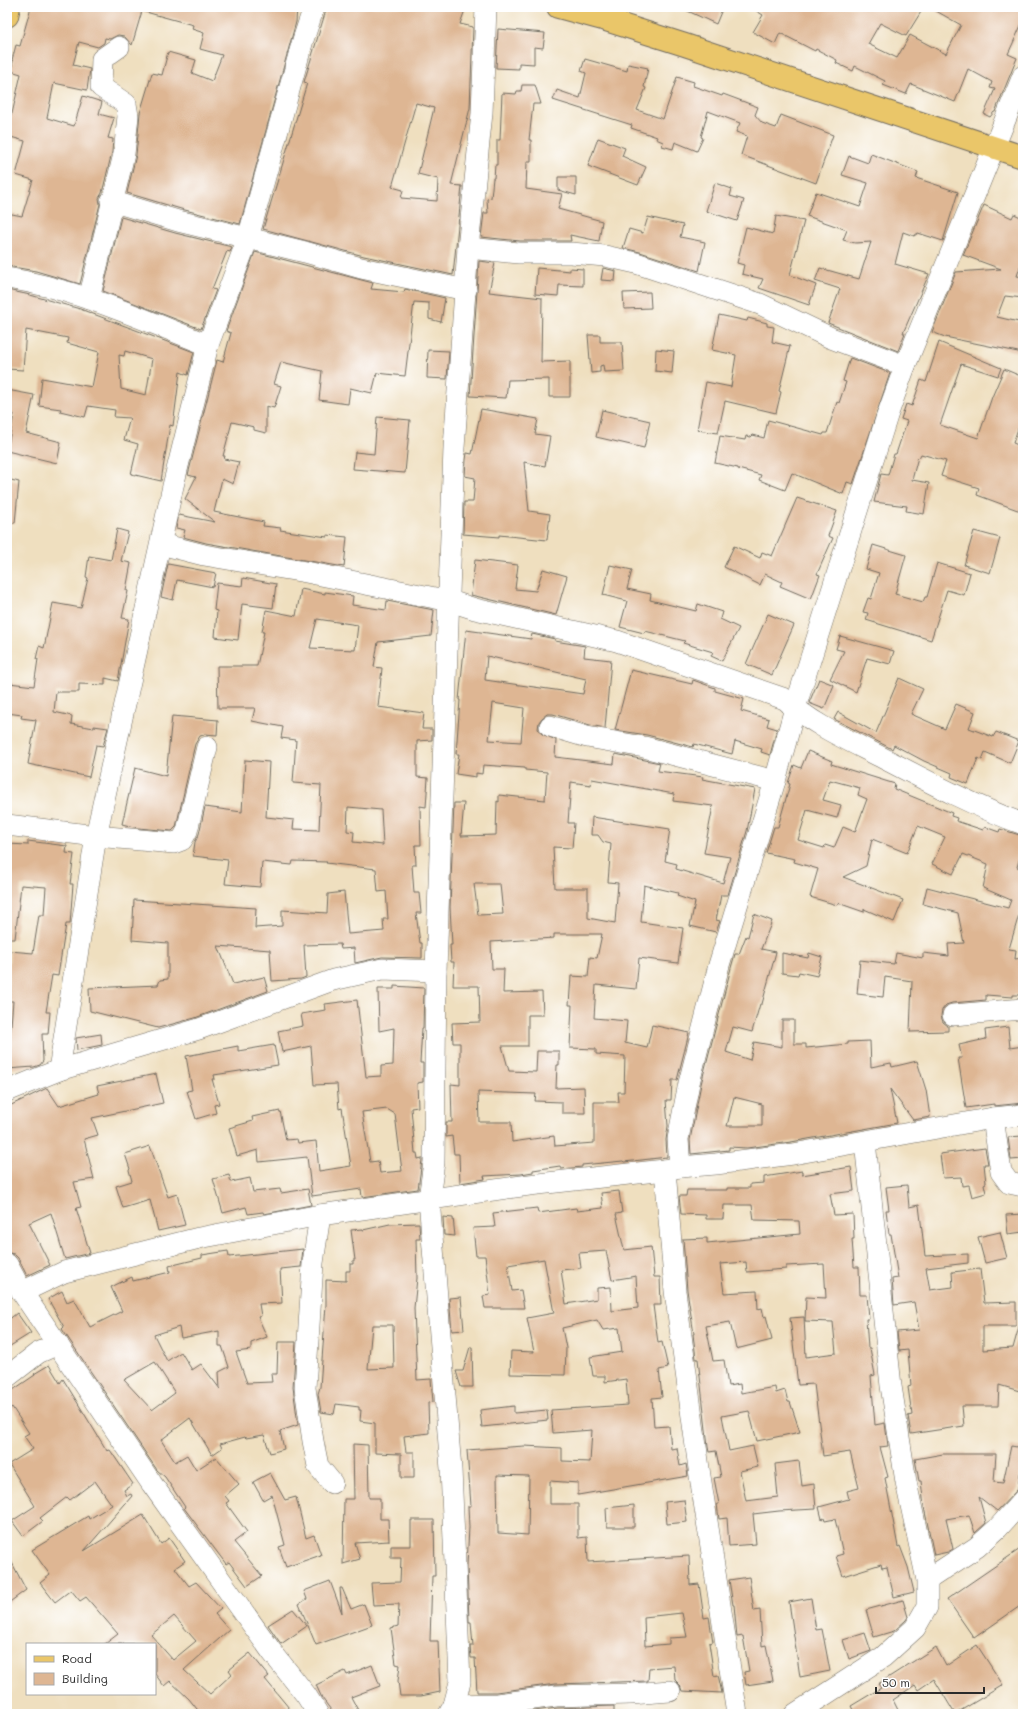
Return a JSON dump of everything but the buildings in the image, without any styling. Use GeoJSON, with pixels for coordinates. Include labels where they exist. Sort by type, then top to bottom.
{"type":"FeatureCollection","features":[{"type":"Feature","properties":{"kind":"main road"},"geometry":{"type":"LineString","coordinates":[[7,16],[9,7]]}},
{"type":"Feature","properties":{"kind":"main road"},"geometry":{"type":"LineString","coordinates":[[558,7],[612,13],[1023,157]]}},
{"type":"Feature","properties":{"kind":"street"},"geometry":{"type":"LineString","coordinates":[[60,1070],[96,836],[173,486],[208,345],[248,238],[303,40],[314,7]]}},
{"type":"Feature","properties":{"kind":"street"},"geometry":{"type":"LineString","coordinates":[[486,7],[482,113],[468,248],[454,448],[450,601],[436,971],[434,1162],[429,1199],[452,1477],[460,1682],[452,1710],[556,1696],[631,1694],[670,1691]]}},
{"type":"Feature","properties":{"kind":"street"},"geometry":{"type":"LineString","coordinates":[[88,299],[111,201],[124,154],[128,116],[126,104],[102,87],[102,59],[119,47]]}},
{"type":"Feature","properties":{"kind":"street"},"geometry":{"type":"LineString","coordinates":[[737,1714],[700,1476],[676,1299],[672,1169],[689,1083],[719,965],[775,781],[795,708],[887,416],[905,366],[1023,76]]}},
{"type":"Feature","properties":{"kind":"street"},"geometry":{"type":"LineString","coordinates":[[111,201],[178,221],[361,268],[466,290]]}},
{"type":"Feature","properties":{"kind":"street"},"geometry":{"type":"LineString","coordinates":[[468,248],[520,253],[571,253],[605,256],[636,263],[760,304],[831,338],[905,366]]}},
{"type":"Feature","properties":{"kind":"street"},"geometry":{"type":"LineString","coordinates":[[7,278],[38,283],[88,299],[208,345]]}},
{"type":"Feature","properties":{"kind":"street"},"geometry":{"type":"LineString","coordinates":[[161,544],[204,555],[306,572],[450,601],[475,609],[617,641],[785,698],[795,708],[836,734],[991,813],[1023,824]]}},
{"type":"Feature","properties":{"kind":"street"},"geometry":{"type":"LineString","coordinates":[[550,726],[587,737],[644,747],[775,781]]}},
{"type":"Feature","properties":{"kind":"street"},"geometry":{"type":"LineString","coordinates":[[7,825],[96,836],[174,843],[182,840],[187,830],[207,747]]}},
{"type":"Feature","properties":{"kind":"street"},"geometry":{"type":"LineString","coordinates":[[7,1091],[60,1070],[198,1029],[333,980],[382,968],[436,971]]}},
{"type":"Feature","properties":{"kind":"street"},"geometry":{"type":"LineString","coordinates":[[954,1015],[1023,1009]]}},
{"type":"Feature","properties":{"kind":"street"},"geometry":{"type":"LineString","coordinates":[[22,1292],[64,1272],[199,1238],[320,1215],[529,1185],[716,1164],[865,1142],[993,1118],[1023,1115]]}},
{"type":"Feature","properties":{"kind":"street"},"geometry":{"type":"LineString","coordinates":[[993,1118],[1001,1172],[1009,1183],[1023,1186]]}},
{"type":"Feature","properties":{"kind":"street"},"geometry":{"type":"LineString","coordinates":[[795,1714],[884,1657],[903,1641],[915,1628],[927,1607],[927,1580],[906,1482],[891,1386],[865,1142]]}},
{"type":"Feature","properties":{"kind":"street"},"geometry":{"type":"LineString","coordinates":[[320,1215],[313,1263],[305,1388],[318,1466],[332,1483]]}},
{"type":"Feature","properties":{"kind":"street"},"geometry":{"type":"LineString","coordinates":[[7,1264],[22,1292],[152,1484],[272,1652],[306,1695],[318,1714]]}},
{"type":"Feature","properties":{"kind":"street"},"geometry":{"type":"LineString","coordinates":[[7,1377],[38,1353],[58,1344]]}},
{"type":"Feature","properties":{"kind":"street"},"geometry":{"type":"LineString","coordinates":[[927,1580],[977,1547],[998,1528],[1023,1500]]}}]}
